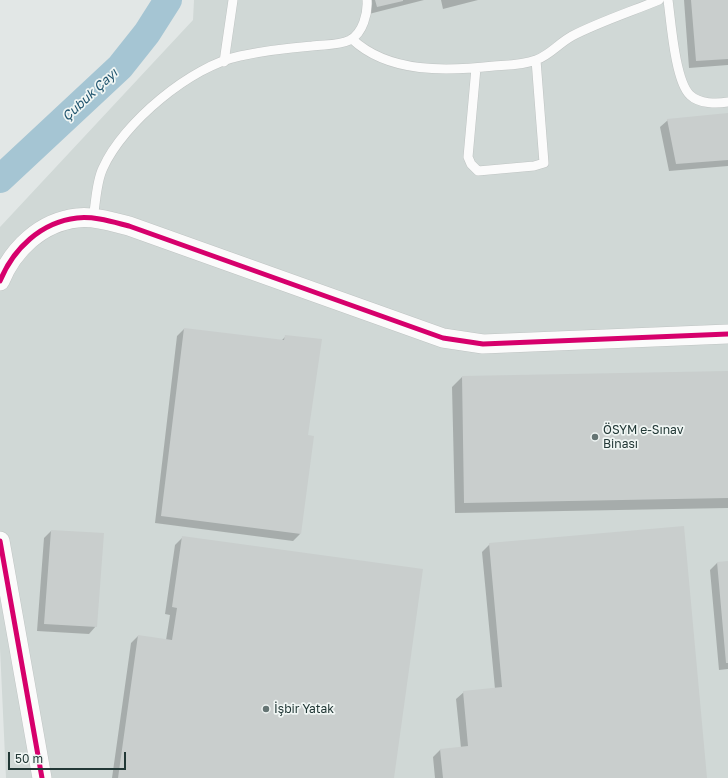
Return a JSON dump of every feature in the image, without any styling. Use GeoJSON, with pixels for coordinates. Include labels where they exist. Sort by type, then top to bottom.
{"type":"FeatureCollection","features":[{"type":"Feature","properties":{"kind":"street"},"geometry":{"type":"LineString","coordinates":[[0,282],[6,266],[17,252],[35,234],[60,223],[77,218],[93,218],[129,226],[443,338],[464,342],[483,344],[728,334]]}},
{"type":"Feature","properties":{"kind":"street"},"geometry":{"type":"LineString","coordinates":[[0,541],[42,778]]}},
{"type":"Feature","properties":{"kind":"lane"},"geometry":{"type":"LineString","coordinates":[[224,62],[233,0]]}},
{"type":"Feature","properties":{"kind":"lane"},"geometry":{"type":"LineString","coordinates":[[93,218],[102,170],[120,139],[146,110],[197,73],[238,56],[313,46],[332,45],[352,39],[358,33],[368,9],[367,0]]}},
{"type":"Feature","properties":{"kind":"lane"},"geometry":{"type":"LineString","coordinates":[[352,39],[358,45],[374,54],[405,65],[455,70],[525,63],[547,55],[571,36],[659,0]]}},
{"type":"Feature","properties":{"kind":"lane"},"geometry":{"type":"LineString","coordinates":[[668,0],[680,80],[689,95],[697,100],[718,103],[728,102]]}},
{"type":"Feature","properties":{"kind":"lane"},"geometry":{"type":"LineString","coordinates":[[476,68],[468,157],[471,164],[478,171],[534,166],[544,163],[536,60]]}},
{"type":"Feature","properties":{"kind":"shaded area"},"geometry":{"type":"Polygon","coordinates":[[[194,0],[728,0],[728,778],[6,778],[0,648],[0,227],[193,20],[194,0]]]}},
{"type":"Feature","properties":{"kind":"building"},"geometry":{"type":"Polygon","coordinates":[[[375,0],[403,0],[403,1],[377,7],[375,0]]]}},
{"type":"Feature","properties":{"kind":"building"},"geometry":{"type":"Polygon","coordinates":[[[691,0],[728,0],[728,59],[696,61],[691,0]]]}},
{"type":"Feature","properties":{"kind":"building"},"geometry":{"type":"Polygon","coordinates":[[[728,113],[728,160],[676,164],[667,119],[728,113]]]}},
{"type":"Feature","properties":{"kind":"building"},"geometry":{"type":"Polygon","coordinates":[[[184,328],[284,340],[285,335],[322,339],[308,435],[314,436],[301,534],[161,516],[184,328]]]}},
{"type":"Feature","properties":{"kind":"building","name":"ÖSYM e-Sınav Binası"},"geometry":{"type":"Polygon","coordinates":[[[728,371],[728,498],[464,503],[462,376],[728,371]]]}},
{"type":"Feature","properties":{"kind":"building"},"geometry":{"type":"Polygon","coordinates":[[[684,526],[707,778],[443,778],[440,749],[468,746],[463,691],[502,687],[489,543],[684,526]]]}},
{"type":"Feature","properties":{"kind":"building"},"geometry":{"type":"Polygon","coordinates":[[[51,530],[104,533],[97,627],[44,624],[51,530]]]}},
{"type":"Feature","properties":{"kind":"building","name":"İşbir Yatak"},"geometry":{"type":"Polygon","coordinates":[[[182,536],[423,569],[394,778],[118,778],[138,635],[172,640],[177,608],[172,607],[182,536]]]}},
{"type":"Feature","properties":{"kind":"building"},"geometry":{"type":"Polygon","coordinates":[[[728,561],[728,663],[726,663],[717,562],[728,561]]]}},
{"type":"Feature","properties":{"kind":"waterway","name":"Çubuk Çayı"},"geometry":{"type":"LineString","coordinates":[[0,179],[120,67],[147,33],[168,0]]}},
{"type":"Feature","properties":{"kind":"cycle path"},"geometry":{"type":"LineString","coordinates":[[0,281],[12,258],[40,231],[64,221],[77,218],[90,218],[129,226],[443,338],[483,344],[728,334]]}},
{"type":"Feature","properties":{"kind":"cycle path"},"geometry":{"type":"LineString","coordinates":[[0,541],[42,778]]}},
{"type":"Feature","properties":{"kind":"place","name":"ÖSYM e-Sınav Binası"},"geometry":{"type":"Point","coordinates":[595,437]}},
{"type":"Feature","properties":{"kind":"place","name":"İşbir Yatak"},"geometry":{"type":"Point","coordinates":[266,709]}}]}
